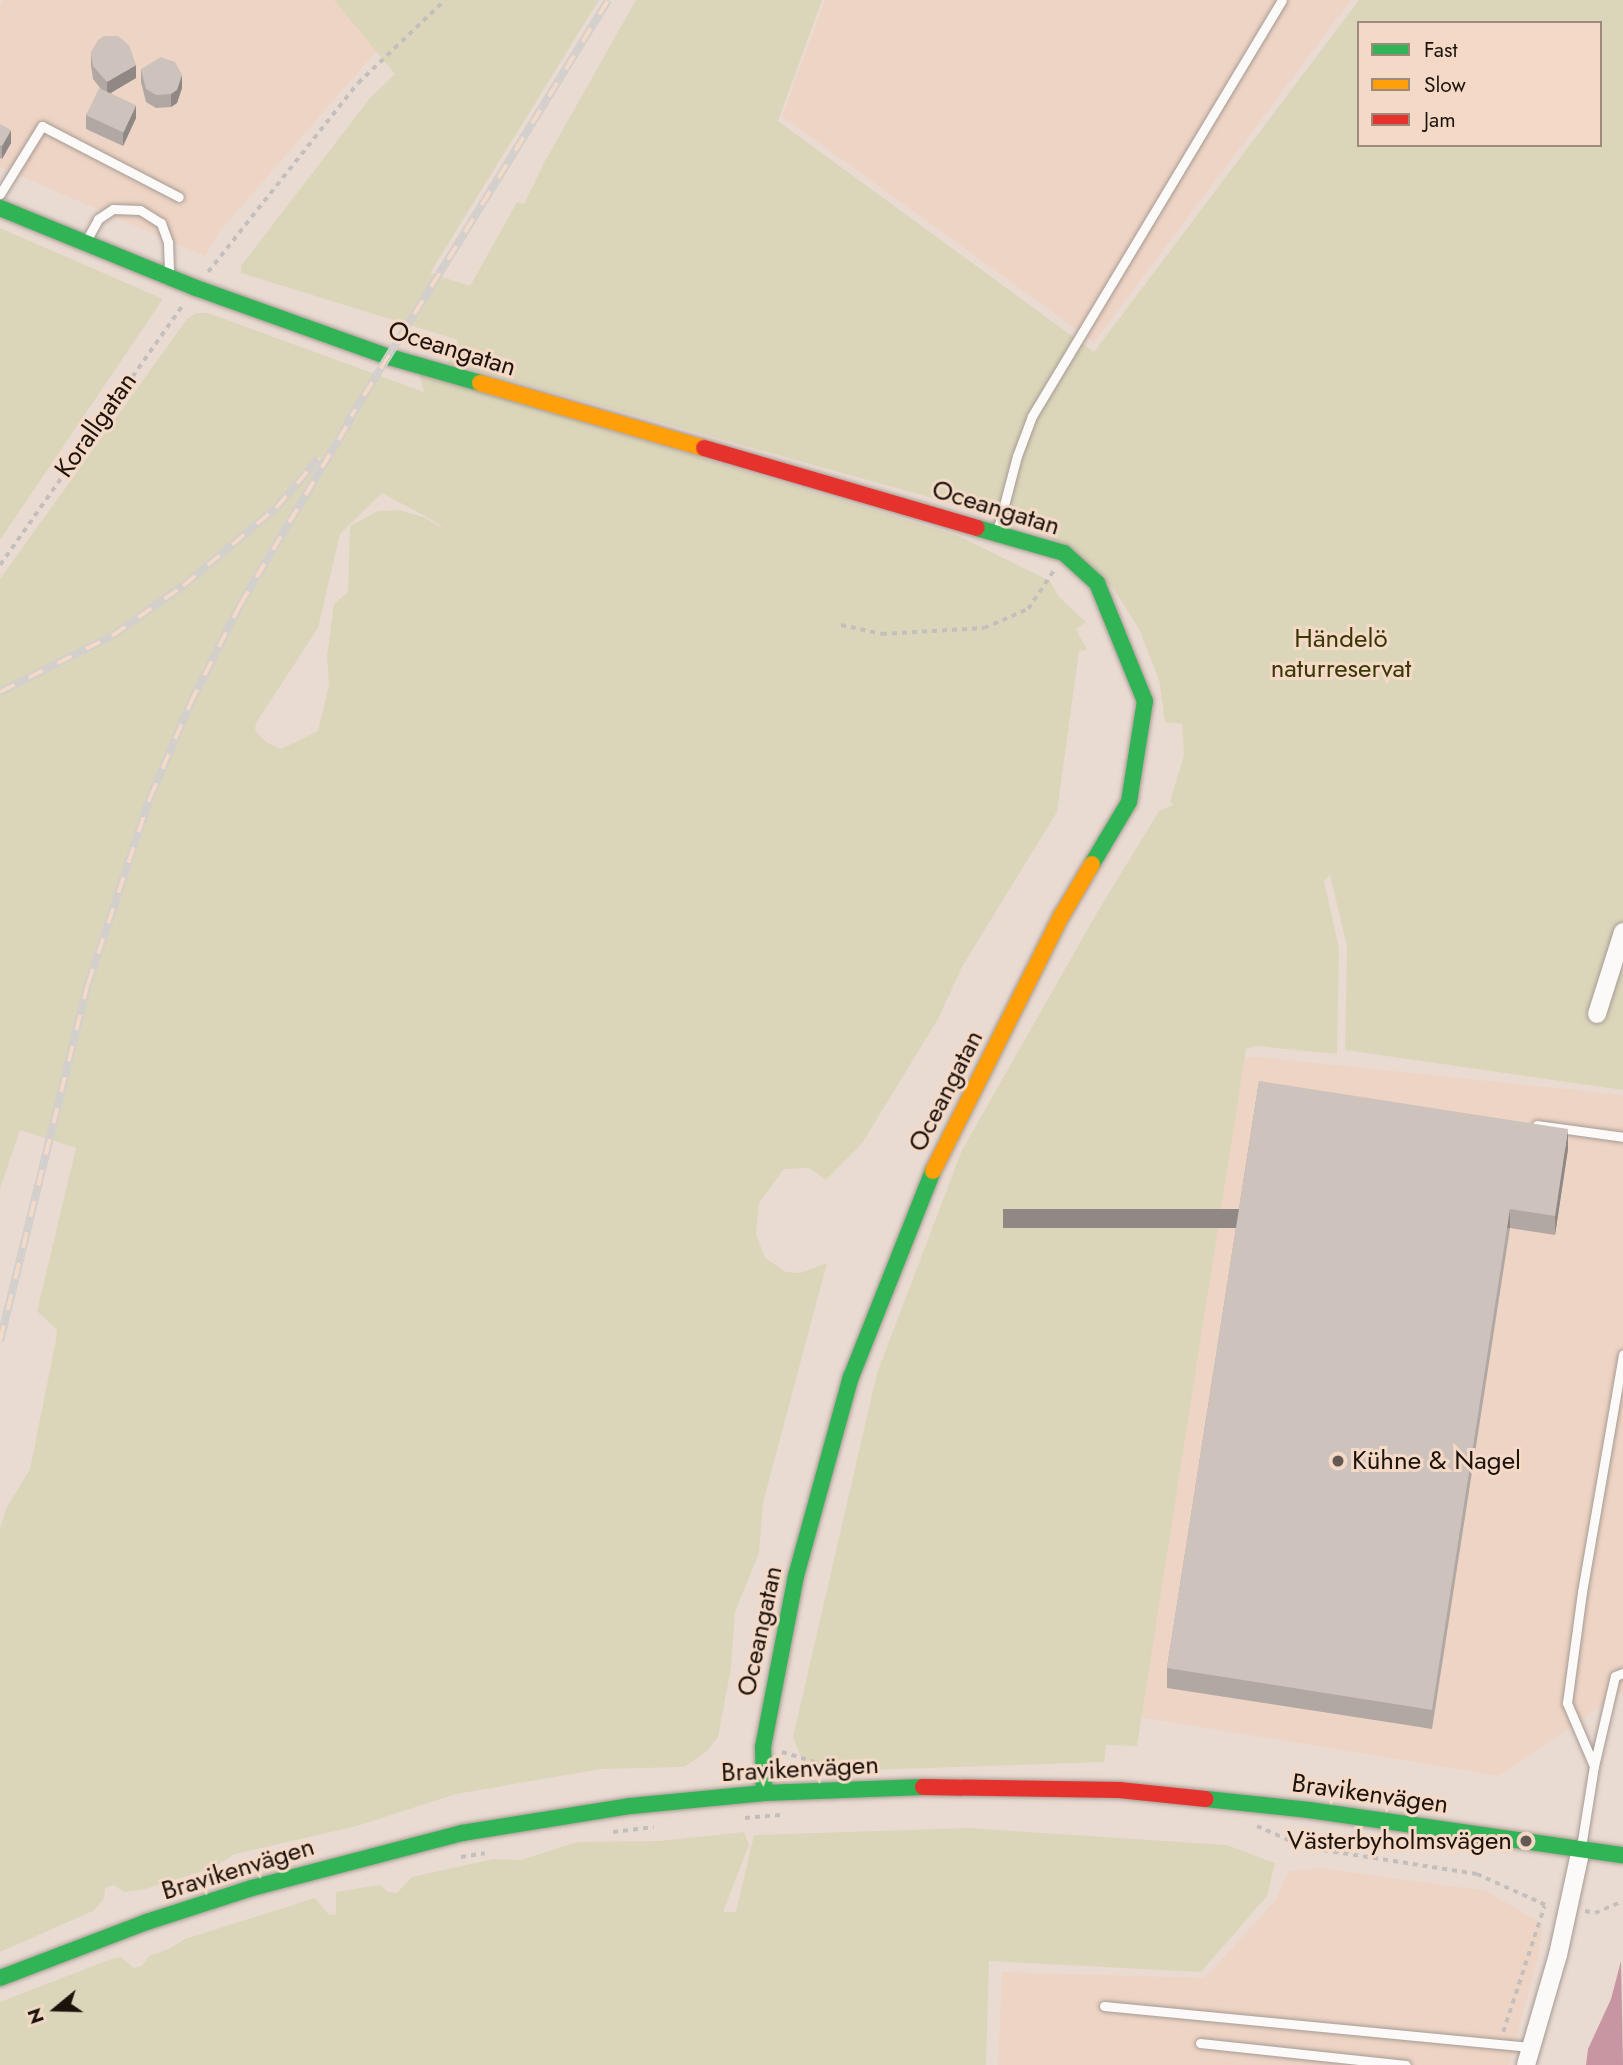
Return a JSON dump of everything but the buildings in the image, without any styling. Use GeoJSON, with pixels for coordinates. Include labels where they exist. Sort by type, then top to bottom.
{"type":"FeatureCollection","features":[{"type":"Feature","properties":{"kind":"street","name":"Oceangatan"},"geometry":{"type":"LineString","coordinates":[[0,208],[196,288],[411,364],[1064,553],[1097,583],[1145,701],[1129,802],[1062,915],[934,1168],[851,1377],[796,1576],[773,1683],[763,1747],[764,1793]]}},
{"type":"Feature","properties":{"kind":"street"},"geometry":{"type":"LineString","coordinates":[[1597,1014],[1623,932]]}},
{"type":"Feature","properties":{"kind":"street","name":"Bravikenvägen"},"geometry":{"type":"LineString","coordinates":[[0,1978],[147,1922],[252,1888],[462,1833],[631,1806],[764,1793],[934,1787],[1119,1790],[1310,1810],[1623,1855]]}},
{"type":"Feature","properties":{"kind":"street"},"geometry":{"type":"LineString","coordinates":[[1526,2065],[1558,1955],[1581,1849]]}},
{"type":"Feature","properties":{"kind":"lane"},"geometry":{"type":"LineString","coordinates":[[997,533],[1017,456],[1032,416],[1282,0]]}},
{"type":"Feature","properties":{"kind":"lane"},"geometry":{"type":"LineString","coordinates":[[0,194],[42,126],[179,197]]}},
{"type":"Feature","properties":{"kind":"lane"},"geometry":{"type":"LineString","coordinates":[[85,243],[98,219],[113,209],[140,210],[161,223],[168,242],[168,276]]}},
{"type":"Feature","properties":{"kind":"lane"},"geometry":{"type":"LineString","coordinates":[[1530,1124],[1623,1137]]}},
{"type":"Feature","properties":{"kind":"lane"},"geometry":{"type":"LineString","coordinates":[[1594,1766],[1567,1703],[1582,1592],[1623,1355]]}},
{"type":"Feature","properties":{"kind":"lane"},"geometry":{"type":"LineString","coordinates":[[1581,1849],[1594,1766],[1615,1675],[1623,1673]]}},
{"type":"Feature","properties":{"kind":"lane"},"geometry":{"type":"LineString","coordinates":[[1104,2006],[1530,2047]]}},
{"type":"Feature","properties":{"kind":"lane"},"geometry":{"type":"LineString","coordinates":[[1200,2043],[1406,2065]]}},
{"type":"Feature","properties":{"kind":"path","name":"Korallgatan"},"geometry":{"type":"LineString","coordinates":[[0,565],[122,387],[196,288],[358,83],[445,0]]}},
{"type":"Feature","properties":{"kind":"path"},"geometry":{"type":"LineString","coordinates":[[841,625],[882,634],[984,628],[1028,609],[1064,553]]}},
{"type":"Feature","properties":{"kind":"path"},"geometry":{"type":"LineString","coordinates":[[737,1819],[793,1815]]}},
{"type":"Feature","properties":{"kind":"path"},"geometry":{"type":"LineString","coordinates":[[1252,1823],[1287,1842],[1304,1847],[1477,1874],[1544,1907],[1595,1913],[1623,1901]]}},
{"type":"Feature","properties":{"kind":"path"},"geometry":{"type":"LineString","coordinates":[[607,1833],[658,1826]]}},
{"type":"Feature","properties":{"kind":"path"},"geometry":{"type":"LineString","coordinates":[[452,1859],[491,1852]]}},
{"type":"Feature","properties":{"kind":"path"},"geometry":{"type":"LineString","coordinates":[[1500,2043],[1544,1907]]}},
{"type":"Feature","properties":{"kind":"shaded area"},"geometry":{"type":"Polygon","coordinates":[[[3,0],[355,0],[385,41],[219,232],[205,256],[0,167],[0,5],[3,0]]]}},
{"type":"Feature","properties":{"kind":"shaded area"},"geometry":{"type":"Polygon","coordinates":[[[825,0],[1351,0],[1094,342],[782,116],[825,0]]]}},
{"type":"Feature","properties":{"kind":"shaded area"},"geometry":{"type":"Polygon","coordinates":[[[1257,1057],[1623,1095],[1623,1691],[1499,1776],[1122,1714],[1214,1061],[1257,1057]]]}},
{"type":"Feature","properties":{"kind":"shaded area"},"geometry":{"type":"Polygon","coordinates":[[[1321,1868],[1486,1891],[1543,1924],[1539,1954],[1509,2065],[998,2065],[1002,1972],[1205,1978],[1275,1901],[1289,1871],[1321,1868]]]}},
{"type":"Feature","properties":{"kind":"shaded area"},"geometry":{"type":"Polygon","coordinates":[[[1621,1961],[1623,2065],[1586,2065],[1588,2049],[1611,1999],[1621,1961]]]}},
{"type":"Feature","properties":{"kind":"green space","name":"Händelö naturreservat"},"geometry":{"type":"Polygon","coordinates":[[[334,0],[599,0],[430,273],[470,286],[517,202],[524,204],[545,161],[636,0],[822,0],[778,121],[1094,352],[1359,0],[1623,0],[1623,1090],[1345,1050],[1347,946],[1330,875],[1324,881],[1339,948],[1337,1054],[1256,1046],[1246,1049],[1137,1746],[1106,1745],[1104,1762],[807,1772],[793,1737],[877,1373],[962,1150],[1098,911],[1159,811],[1173,805],[1170,801],[1184,755],[1182,724],[1165,722],[1159,680],[1140,631],[1114,589],[1069,548],[1025,524],[448,363],[458,340],[241,273],[241,266],[370,98],[395,74],[334,0]]]}},
{"type":"Feature","properties":{"kind":"green space"},"geometry":{"type":"Polygon","coordinates":[[[0,228],[163,299],[0,540],[0,228]]]}},
{"type":"Feature","properties":{"kind":"green space"},"geometry":{"type":"Polygon","coordinates":[[[196,313],[208,313],[424,392],[419,373],[959,536],[1050,581],[1059,597],[1086,622],[1076,629],[1087,650],[1079,651],[1057,812],[963,965],[938,1019],[861,1145],[826,1180],[809,1168],[784,1169],[759,1203],[756,1234],[765,1258],[786,1272],[800,1273],[827,1263],[763,1503],[759,1553],[735,1612],[731,1668],[718,1737],[707,1751],[684,1767],[602,1769],[456,1794],[357,1826],[235,1854],[213,1868],[145,1889],[124,1892],[113,1885],[105,1888],[104,1899],[93,1911],[0,1952],[0,1528],[6,1509],[30,1469],[56,1340],[57,1330],[37,1311],[76,1148],[20,1130],[0,1189],[0,579],[187,319],[196,313]],[[382,493],[340,534],[318,628],[256,723],[255,730],[266,742],[281,749],[318,731],[329,685],[327,656],[334,604],[348,592],[350,526],[378,511],[400,510],[426,518],[447,531],[432,520],[382,493]]]}},
{"type":"Feature","properties":{"kind":"green space"},"geometry":{"type":"Polygon","coordinates":[[[968,1828],[1227,1845],[1275,1863],[1267,1896],[1201,1972],[989,1961],[986,2065],[0,2065],[0,2002],[111,1959],[121,1957],[134,1968],[142,1966],[149,1956],[169,1949],[185,1939],[315,1898],[329,1915],[336,1914],[336,1892],[380,1885],[388,1892],[397,1893],[412,1877],[493,1859],[521,1860],[577,1842],[660,1841],[744,1832],[749,1845],[723,1912],[736,1912],[754,1835],[968,1828]]]}},
{"type":"Feature","properties":{"kind":"railway"},"geometry":{"type":"LineString","coordinates":[[347,423],[608,0]]}},
{"type":"Feature","properties":{"kind":"railway"},"geometry":{"type":"LineString","coordinates":[[0,1341],[88,984],[150,798],[190,704],[240,605],[352,417]]}},
{"type":"Feature","properties":{"kind":"railway"},"geometry":{"type":"LineString","coordinates":[[0,692],[112,636],[183,586],[276,508],[319,458]]}},
{"type":"Feature","properties":{"kind":"traffic: fast"},"geometry":{"type":"LineString","coordinates":[[0,208],[196,288],[389,357],[480,383]]}},
{"type":"Feature","properties":{"kind":"traffic: fast"},"geometry":{"type":"LineString","coordinates":[[977,528],[1064,553],[1097,583],[1145,701],[1129,802],[1092,864]]}},
{"type":"Feature","properties":{"kind":"traffic: fast"},"geometry":{"type":"LineString","coordinates":[[764,1793],[763,1747],[796,1576],[851,1377],[933,1171]]}},
{"type":"Feature","properties":{"kind":"traffic: fast"},"geometry":{"type":"LineString","coordinates":[[0,1978],[147,1922],[252,1888],[462,1833],[631,1806],[764,1793],[923,1787]]}},
{"type":"Feature","properties":{"kind":"traffic: fast"},"geometry":{"type":"LineString","coordinates":[[1206,1799],[1309,1810],[1623,1855]]}},
{"type":"Feature","properties":{"kind":"traffic: slow"},"geometry":{"type":"LineString","coordinates":[[480,383],[704,448]]}},
{"type":"Feature","properties":{"kind":"traffic: slow"},"geometry":{"type":"LineString","coordinates":[[933,1171],[1062,915],[1092,864]]}},
{"type":"Feature","properties":{"kind":"traffic: jam"},"geometry":{"type":"LineString","coordinates":[[704,448],[977,528]]}},
{"type":"Feature","properties":{"kind":"traffic: jam"},"geometry":{"type":"LineString","coordinates":[[923,1787],[1119,1790],[1206,1799]]}},
{"type":"Feature","properties":{"kind":"place","name":"Kühne & Nagel"},"geometry":{"type":"Point","coordinates":[1338,1461]}},
{"type":"Feature","properties":{"kind":"place","name":"Västerbyholmsvägen"},"geometry":{"type":"Point","coordinates":[1526,1841]}}]}
